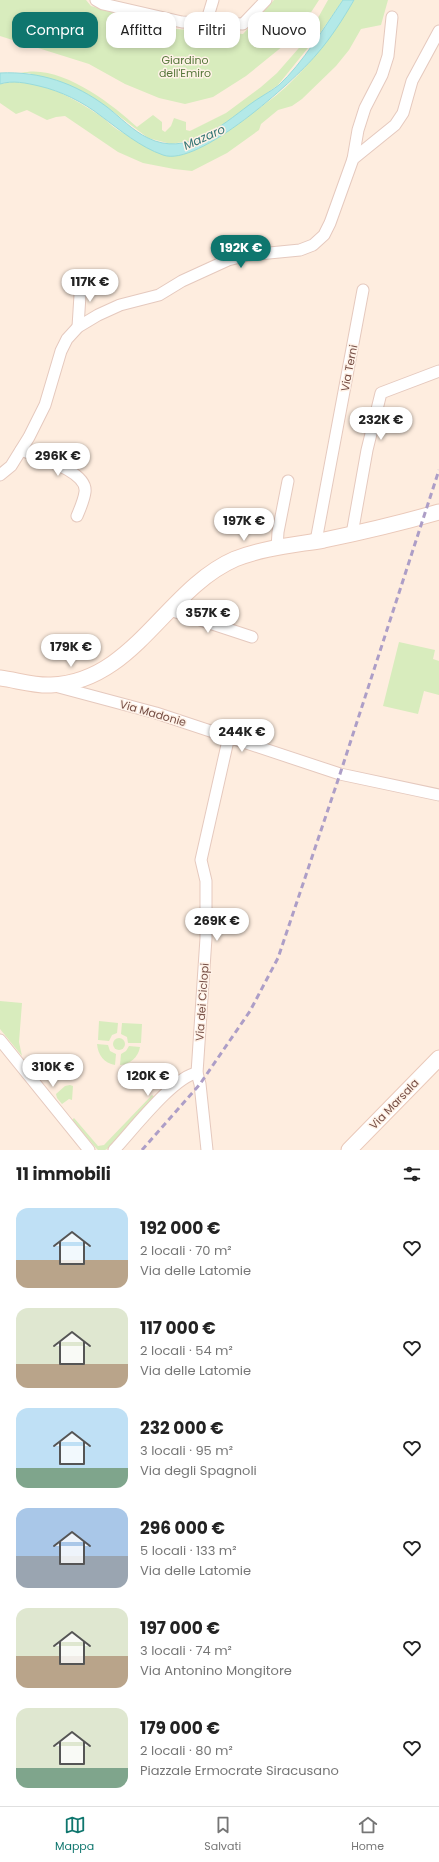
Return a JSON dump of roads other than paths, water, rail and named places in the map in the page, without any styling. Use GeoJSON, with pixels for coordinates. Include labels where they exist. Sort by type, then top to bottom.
{"type":"FeatureCollection","features":[{"type":"Feature","properties":{"kind":"street"},"geometry":{"type":"LineString","coordinates":[[96,0],[103,4],[166,20],[184,21]]}},
{"type":"Feature","properties":{"kind":"street"},"geometry":{"type":"LineString","coordinates":[[209,12],[213,0]]}},
{"type":"Feature","properties":{"kind":"street"},"geometry":{"type":"LineString","coordinates":[[240,24],[243,24],[266,0]]}},
{"type":"Feature","properties":{"kind":"street"},"geometry":{"type":"LineString","coordinates":[[0,475],[11,466],[45,405],[64,345],[67,339],[78,327],[98,315],[120,305],[159,295],[182,281],[228,260],[248,255],[300,250],[313,244],[324,235],[330,223],[352,159],[365,108],[382,75],[388,56],[392,17]]}},
{"type":"Feature","properties":{"kind":"street"},"geometry":{"type":"LineString","coordinates":[[352,159],[395,125],[403,113],[412,80],[439,31]]}},
{"type":"Feature","properties":{"kind":"street"},"geometry":{"type":"LineString","coordinates":[[78,327],[81,279]]}},
{"type":"Feature","properties":{"kind":"street","name":"Via Terni"},"geometry":{"type":"LineString","coordinates":[[316,541],[363,290]]}},
{"type":"Feature","properties":{"kind":"street"},"geometry":{"type":"LineString","coordinates":[[352,534],[367,450],[381,393],[439,371]]}},
{"type":"Feature","properties":{"kind":"street"},"geometry":{"type":"LineString","coordinates":[[21,450],[62,466],[76,474],[84,483],[85,492],[77,516]]}},
{"type":"Feature","properties":{"kind":"street"},"geometry":{"type":"LineString","coordinates":[[277,548],[278,532],[288,481]]}},
{"type":"Feature","properties":{"kind":"street"},"geometry":{"type":"LineString","coordinates":[[0,678],[51,685],[78,681],[98,673],[129,651],[207,575],[236,559],[277,548],[352,534],[439,512]]}},
{"type":"Feature","properties":{"kind":"street"},"geometry":{"type":"LineString","coordinates":[[170,610],[252,637]]}},
{"type":"Feature","properties":{"kind":"street","name":"Via Madonie"},"geometry":{"type":"LineString","coordinates":[[51,685],[156,712],[340,774],[439,795]]}},
{"type":"Feature","properties":{"kind":"street","name":"Via dei Ciclopi"},"geometry":{"type":"LineString","coordinates":[[207,1150],[200,1084],[197,1073],[206,938],[206,881],[201,860],[229,736]]}},
{"type":"Feature","properties":{"kind":"street"},"geometry":{"type":"LineString","coordinates":[[0,1040],[89,1150]]}},
{"type":"Feature","properties":{"kind":"street","name":"Via Marsala"},"geometry":{"type":"LineString","coordinates":[[349,1150],[439,1058]]}},
{"type":"Feature","properties":{"kind":"street"},"geometry":{"type":"LineString","coordinates":[[114,1150],[173,1087],[189,1074],[197,1073]]}},
{"type":"Feature","properties":{"kind":"water","name":"Mazaro"},"geometry":{"type":"Polygon","coordinates":[[[343,0],[354,0],[321,49],[288,83],[244,120],[221,136],[199,149],[179,156],[163,155],[146,148],[87,106],[64,94],[47,88],[24,83],[10,82],[0,84],[0,73],[29,74],[56,80],[70,85],[95,99],[142,135],[162,143],[176,144],[189,141],[215,130],[279,85],[296,67],[311,48],[320,48],[321,33],[343,0]]]}},
{"type":"Feature","properties":{"kind":"railway"},"geometry":{"type":"LineString","coordinates":[[142,1150],[200,1084],[250,1011],[278,958],[340,774],[439,470]]}},
{"type":"Feature","properties":{"kind":"park label","name":"Giardino dell'Emiro"},"geometry":{"type":"Point","coordinates":[185,66]}}]}
